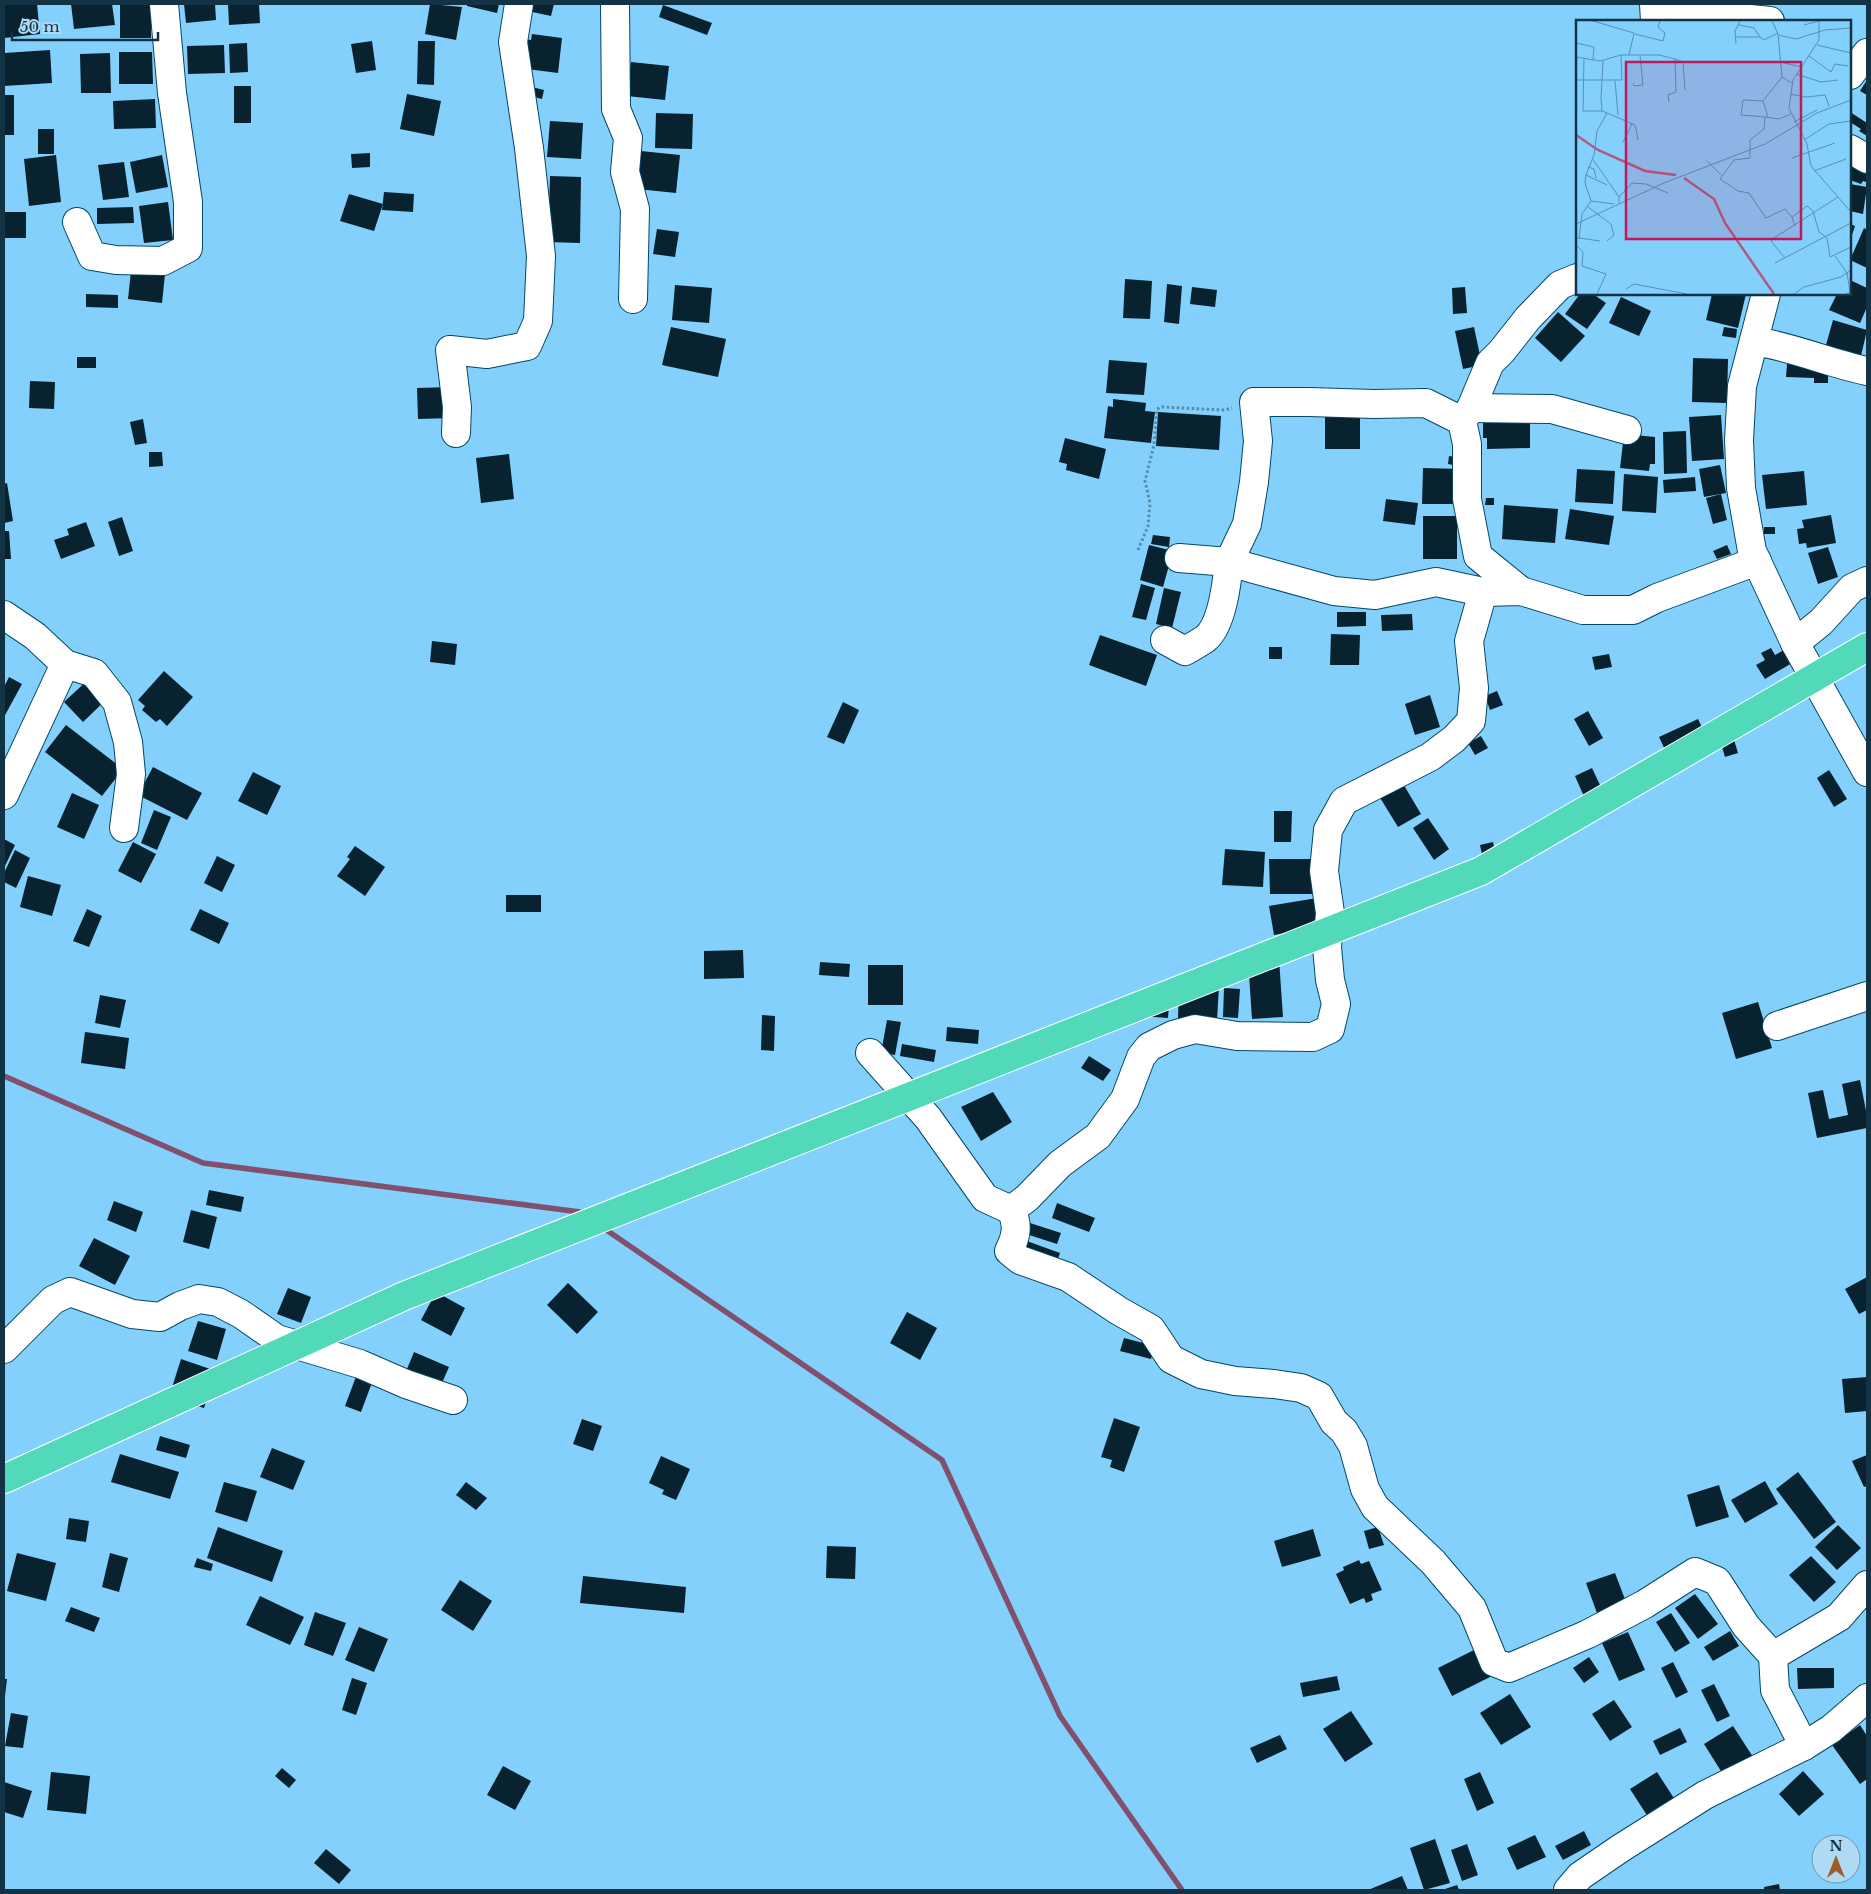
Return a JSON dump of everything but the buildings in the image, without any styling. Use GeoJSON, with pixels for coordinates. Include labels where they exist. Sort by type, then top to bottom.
{"type":"FeatureCollection","features":[{"type":"Feature","properties":{"kind":"highway"},"geometry":{"type":"LineString","coordinates":[[4,1479],[404,1296],[1480,871],[1867,647]]}},
{"type":"Feature","properties":{"kind":"street"},"geometry":{"type":"LineString","coordinates":[[77,222],[92,256],[116,260],[163,261],[188,248],[188,202],[172,93],[164,4]]}},
{"type":"Feature","properties":{"kind":"street"},"geometry":{"type":"LineString","coordinates":[[456,433],[457,407],[450,350],[487,354],[527,346],[538,321],[541,256],[529,148],[513,42],[519,4]]}},
{"type":"Feature","properties":{"kind":"street"},"geometry":{"type":"LineString","coordinates":[[615,4],[616,109],[628,138],[625,172],[635,209],[633,299]]}},
{"type":"Feature","properties":{"kind":"street"},"geometry":{"type":"LineString","coordinates":[[1654,4],[1655,20]]}},
{"type":"Feature","properties":{"kind":"street"},"geometry":{"type":"LineString","coordinates":[[1667,4],[1730,17],[1760,20]]}},
{"type":"Feature","properties":{"kind":"street"},"geometry":{"type":"LineString","coordinates":[[1851,150],[1867,159]]}},
{"type":"Feature","properties":{"kind":"street"},"geometry":{"type":"LineString","coordinates":[[1576,278],[1560,284],[1490,363],[1466,414],[1467,499],[1478,556],[1521,590],[1583,610],[1632,610],[1657,598],[1757,561]]}},
{"type":"Feature","properties":{"kind":"street"},"geometry":{"type":"LineString","coordinates":[[1766,295],[1742,386],[1739,440],[1741,488],[1752,551],[1795,643],[1867,772]]}},
{"type":"Feature","properties":{"kind":"street"},"geometry":{"type":"LineString","coordinates":[[1754,341],[1777,345],[1843,366],[1867,370]]}},
{"type":"Feature","properties":{"kind":"street"},"geometry":{"type":"LineString","coordinates":[[1165,640],[1185,651],[1207,638],[1219,616],[1226,588],[1229,562],[1247,524],[1254,482],[1258,441],[1254,402],[1426,403],[1466,414],[1552,408],[1627,430]]}},
{"type":"Feature","properties":{"kind":"street"},"geometry":{"type":"LineString","coordinates":[[1179,558],[1229,562],[1334,590],[1375,595],[1436,582],[1483,592],[1521,590]]}},
{"type":"Feature","properties":{"kind":"street"},"geometry":{"type":"LineString","coordinates":[[1795,643],[1821,622],[1852,588],[1867,581]]}},
{"type":"Feature","properties":{"kind":"street"},"geometry":{"type":"LineString","coordinates":[[1011,1210],[1027,1198],[1060,1164],[1098,1136],[1125,1099],[1141,1057],[1149,1047],[1173,1035],[1196,1029],[1237,1036],[1313,1037],[1330,1029],[1336,1004],[1330,980],[1327,947],[1330,913],[1324,871],[1328,830],[1344,801],[1430,757],[1454,739],[1471,721],[1474,688],[1469,641],[1483,592]]}},
{"type":"Feature","properties":{"kind":"street"},"geometry":{"type":"LineString","coordinates":[[4,615],[35,636],[65,664],[94,673],[117,702],[128,742],[132,774],[124,828]]}},
{"type":"Feature","properties":{"kind":"street"},"geometry":{"type":"LineString","coordinates":[[4,795],[65,664]]}},
{"type":"Feature","properties":{"kind":"street"},"geometry":{"type":"LineString","coordinates":[[1777,1026],[1867,996]]}},
{"type":"Feature","properties":{"kind":"street"},"geometry":{"type":"LineString","coordinates":[[870,1053],[928,1118],[985,1198],[1011,1210],[1017,1229],[1014,1241],[1008,1251],[1020,1260],[1068,1277],[1119,1311],[1151,1329],[1171,1359],[1201,1374],[1235,1381],[1301,1388],[1319,1396],[1334,1422],[1344,1431],[1353,1446],[1365,1489],[1375,1507],[1433,1562],[1472,1608],[1494,1662],[1509,1668],[1588,1634],[1646,1604],[1695,1572],[1717,1581],[1746,1626],[1773,1656],[1775,1690],[1804,1746]]}},
{"type":"Feature","properties":{"kind":"street"},"geometry":{"type":"LineString","coordinates":[[4,1349],[53,1300],[70,1292],[132,1314],[160,1317],[199,1299],[218,1302],[241,1314],[277,1339],[360,1364],[406,1384],[452,1400]]}},
{"type":"Feature","properties":{"kind":"street"},"geometry":{"type":"LineString","coordinates":[[1773,1656],[1839,1617],[1867,1585]]}},
{"type":"Feature","properties":{"kind":"street"},"geometry":{"type":"LineString","coordinates":[[1568,1890],[1580,1876],[1705,1795],[1804,1746],[1831,1728],[1867,1698]]}},
{"type":"Feature","properties":{"kind":"path"},"geometry":{"type":"LineString","coordinates":[[1138,550],[1148,526],[1150,503],[1145,481],[1154,444],[1157,409],[1162,407],[1223,410],[1254,402]]}},
{"type":"Feature","properties":{"kind":"waterway"},"geometry":{"type":"LineString","coordinates":[[4,1076],[203,1163],[580,1212],[586,1216]]}},
{"type":"Feature","properties":{"kind":"waterway"},"geometry":{"type":"LineString","coordinates":[[602,1227],[942,1460],[1060,1716],[1182,1890]]}}]}
